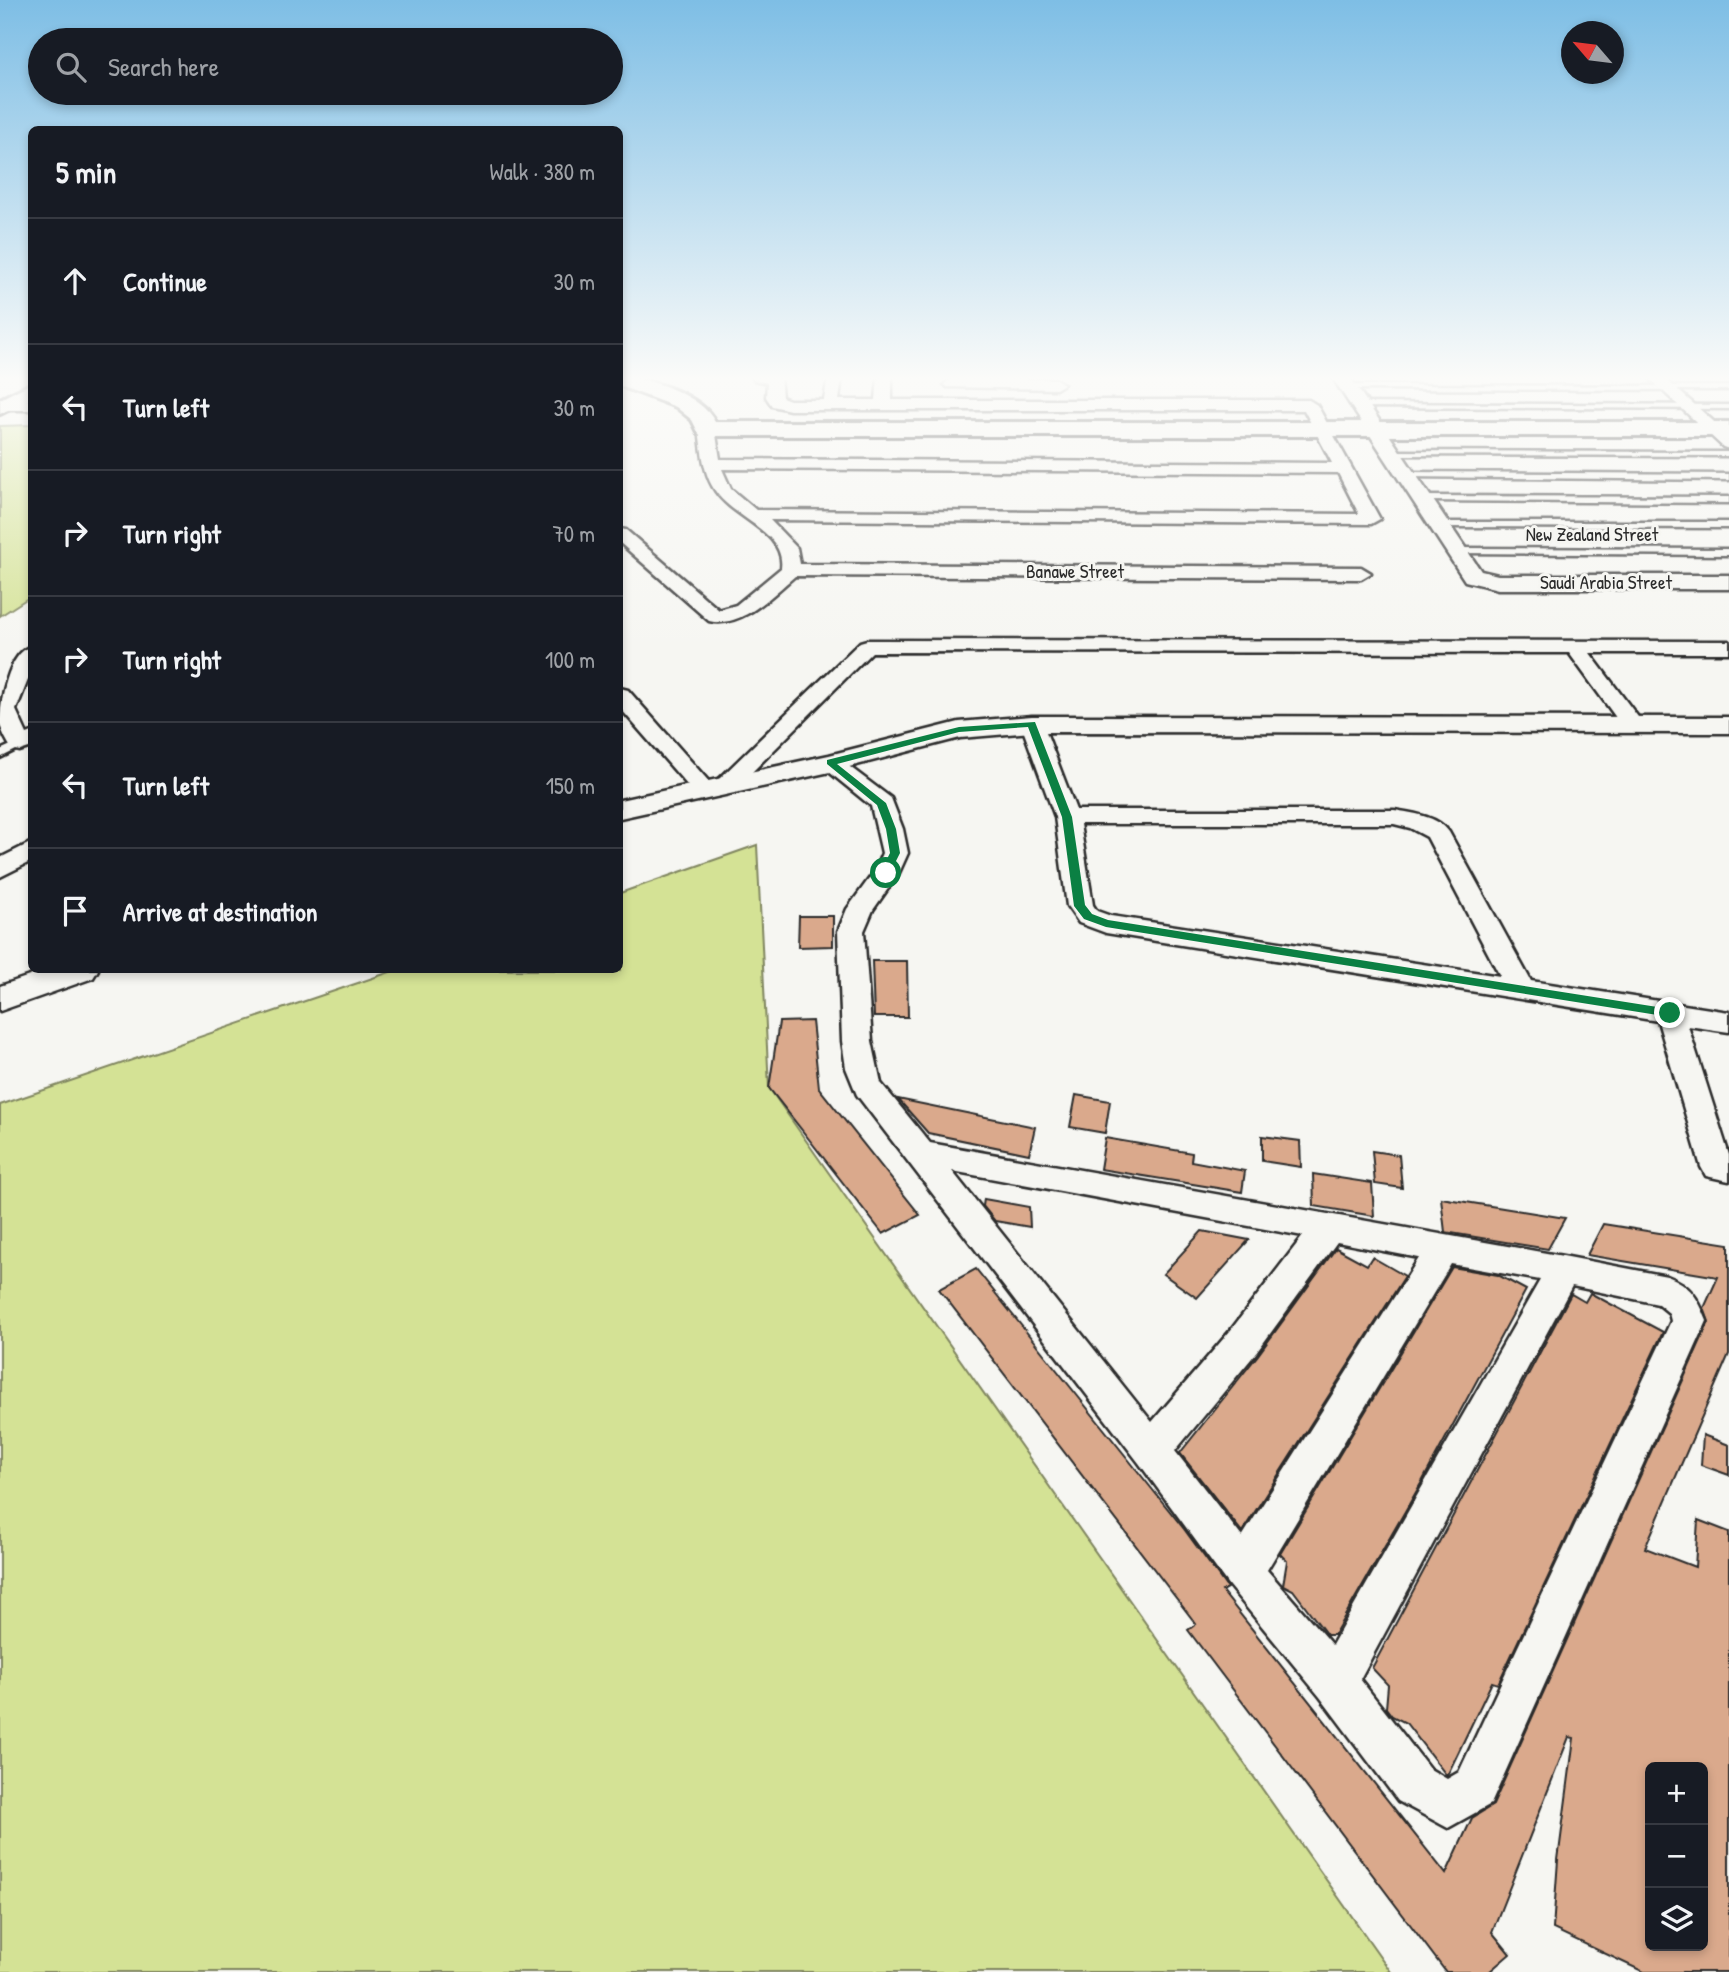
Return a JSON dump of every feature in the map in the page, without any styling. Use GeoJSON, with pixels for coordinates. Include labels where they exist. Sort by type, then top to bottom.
{"type":"FeatureCollection","features":[{"type":"Feature","properties":{"kind":"street"},"geometry":{"type":"LineString","coordinates":[[623,537],[716,617],[743,610],[790,570],[792,552],[785,542],[722,490],[715,469]]}},
{"type":"Feature","properties":{"kind":"street"},"geometry":{"type":"LineString","coordinates":[[751,515],[1371,519],[1345,469]]}},
{"type":"Feature","properties":{"kind":"street"},"geometry":{"type":"LineString","coordinates":[[1402,469],[1455,550]]}},
{"type":"Feature","properties":{"kind":"street","name":"Saudi Arabia Street"},"geometry":{"type":"LineString","coordinates":[[1455,550],[1473,576],[1484,580],[1729,582]]}},
{"type":"Feature","properties":{"kind":"street","name":"Banawe Street"},"geometry":{"type":"LineString","coordinates":[[790,570],[1361,573]]}},
{"type":"Feature","properties":{"kind":"street"},"geometry":{"type":"LineString","coordinates":[[714,788],[867,646],[1729,647]]}},
{"type":"Feature","properties":{"kind":"street"},"geometry":{"type":"LineString","coordinates":[[1575,647],[1633,725]]}},
{"type":"Feature","properties":{"kind":"street"},"geometry":{"type":"LineString","coordinates":[[17,746],[5,710],[28,655]]}},
{"type":"Feature","properties":{"kind":"street"},"geometry":{"type":"LineString","coordinates":[[623,698],[714,788]]}},
{"type":"Feature","properties":{"kind":"street"},"geometry":{"type":"LineString","coordinates":[[1032,724],[1067,817],[1080,906],[1088,916],[1106,923],[1729,1022]]}},
{"type":"Feature","properties":{"kind":"street"},"geometry":{"type":"LineString","coordinates":[[623,808],[959,730],[1032,724],[1729,725]]}},
{"type":"Feature","properties":{"kind":"street"},"geometry":{"type":"LineString","coordinates":[[830,762],[881,803],[891,829],[895,853],[886,873],[860,909],[851,931],[857,1041],[860,1068],[868,1087],[1243,1572],[1335,1682],[1414,1785],[1448,1805],[1475,1788],[1689,1321],[1683,1304],[1667,1292],[1563,1270],[920,1153]]}},
{"type":"Feature","properties":{"kind":"street"},"geometry":{"type":"LineString","coordinates":[[1067,817],[1394,817],[1418,822],[1437,832],[1522,991]]}},
{"type":"Feature","properties":{"kind":"street"},"geometry":{"type":"LineString","coordinates":[[0,869],[28,852]]}},
{"type":"Feature","properties":{"kind":"street"},"geometry":{"type":"LineString","coordinates":[[0,999],[69,973]]}},
{"type":"Feature","properties":{"kind":"street"},"geometry":{"type":"LineString","coordinates":[[1670,1013],[1717,1167],[1729,1169]]}},
{"type":"Feature","properties":{"kind":"street"},"geometry":{"type":"LineString","coordinates":[[1152,1451],[1243,1342],[1329,1227]]}},
{"type":"Feature","properties":{"kind":"street"},"geometry":{"type":"LineString","coordinates":[[1243,1572],[1443,1248]]}},
{"type":"Feature","properties":{"kind":"street"},"geometry":{"type":"LineString","coordinates":[[1335,1682],[1563,1270]]}},
{"type":"Feature","properties":{"kind":"lane"},"geometry":{"type":"LineString","coordinates":[[1405,474],[1729,477]]}},
{"type":"Feature","properties":{"kind":"lane"},"geometry":{"type":"LineString","coordinates":[[1420,498],[1729,500]]}},
{"type":"Feature","properties":{"kind":"lane"},"geometry":{"type":"LineString","coordinates":[[1437,524],[1729,525]]}},
{"type":"Feature","properties":{"kind":"lane","name":"New Zealand Street"},"geometry":{"type":"LineString","coordinates":[[1455,550],[1729,552]]}},
{"type":"Feature","properties":{"kind":"green space"},"geometry":{"type":"Polygon","coordinates":[[[0,469],[28,469],[28,598],[0,616],[0,469]]]}},
{"type":"Feature","properties":{"kind":"green space"},"geometry":{"type":"Polygon","coordinates":[[[757,845],[769,1088],[1391,1972],[0,1972],[0,1105],[387,973],[623,973],[623,892],[757,845]]]}},
{"type":"Feature","properties":{"kind":"building"},"geometry":{"type":"Polygon","coordinates":[[[799,916],[833,916],[833,946],[798,947],[799,916]]]}},
{"type":"Feature","properties":{"kind":"building"},"geometry":{"type":"Polygon","coordinates":[[[872,961],[907,961],[908,1017],[874,1017],[872,961]]]}},
{"type":"Feature","properties":{"kind":"building"},"geometry":{"type":"Polygon","coordinates":[[[812,1021],[819,1088],[920,1215],[883,1234],[769,1088],[779,1022],[812,1021]]]}},
{"type":"Feature","properties":{"kind":"building"},"geometry":{"type":"Polygon","coordinates":[[[1076,1095],[1110,1101],[1105,1133],[1070,1127],[1076,1095]]]}},
{"type":"Feature","properties":{"kind":"building"},"geometry":{"type":"Polygon","coordinates":[[[898,1099],[1035,1127],[1029,1154],[928,1133],[898,1099]]]}},
{"type":"Feature","properties":{"kind":"building"},"geometry":{"type":"Polygon","coordinates":[[[1262,1136],[1300,1141],[1301,1167],[1262,1161],[1262,1136]]]}},
{"type":"Feature","properties":{"kind":"building"},"geometry":{"type":"Polygon","coordinates":[[[1105,1138],[1192,1153],[1191,1161],[1245,1171],[1242,1192],[1100,1169],[1105,1138]]]}},
{"type":"Feature","properties":{"kind":"building"},"geometry":{"type":"Polygon","coordinates":[[[1372,1151],[1399,1155],[1402,1188],[1375,1184],[1372,1151]]]}},
{"type":"Feature","properties":{"kind":"building"},"geometry":{"type":"Polygon","coordinates":[[[1313,1174],[1372,1183],[1374,1216],[1314,1206],[1313,1174]]]}},
{"type":"Feature","properties":{"kind":"building"},"geometry":{"type":"Polygon","coordinates":[[[1441,1198],[1565,1218],[1548,1249],[1445,1232],[1441,1198]]]}},
{"type":"Feature","properties":{"kind":"building"},"geometry":{"type":"Polygon","coordinates":[[[984,1199],[1029,1207],[1030,1227],[995,1221],[983,1206],[984,1199]]]}},
{"type":"Feature","properties":{"kind":"building"},"geometry":{"type":"Polygon","coordinates":[[[1603,1224],[1729,1244],[1729,1354],[1645,1548],[1695,1567],[1698,1520],[1729,1532],[1729,1972],[1644,1972],[1553,1929],[1558,1860],[1574,1738],[1569,1737],[1492,1932],[1510,1954],[1489,1972],[1446,1972],[1188,1630],[1196,1624],[939,1289],[976,1269],[1184,1529],[1227,1588],[1222,1591],[1446,1874],[1472,1818],[1493,1805],[1709,1322],[1704,1308],[1718,1277],[1587,1255],[1603,1224]]]}},
{"type":"Feature","properties":{"kind":"building"},"geometry":{"type":"Polygon","coordinates":[[[1202,1231],[1249,1240],[1197,1298],[1163,1274],[1202,1231]]]}},
{"type":"Feature","properties":{"kind":"building"},"geometry":{"type":"Polygon","coordinates":[[[1336,1248],[1367,1265],[1372,1257],[1405,1276],[1242,1532],[1180,1453],[1258,1355],[1336,1248]]]}},
{"type":"Feature","properties":{"kind":"building"},"geometry":{"type":"Polygon","coordinates":[[[1452,1267],[1498,1275],[1526,1290],[1423,1480],[1334,1635],[1327,1635],[1293,1590],[1283,1585],[1287,1561],[1280,1554],[1452,1267]]]}},
{"type":"Feature","properties":{"kind":"building"},"geometry":{"type":"Polygon","coordinates":[[[1590,1293],[1663,1332],[1498,1684],[1492,1682],[1447,1776],[1406,1723],[1392,1716],[1386,1708],[1388,1685],[1372,1668],[1571,1294],[1585,1302],[1590,1293]]]}},
{"type":"Feature","properties":{"kind":"building"},"geometry":{"type":"Polygon","coordinates":[[[1703,1435],[1729,1445],[1729,1475],[1701,1465],[1703,1435]]]}},
{"type":"Feature","properties":{"kind":"route"},"geometry":{"type":"LineString","coordinates":[[886,873],[895,853],[891,829],[881,803],[830,762],[959,730],[1032,724],[1067,817],[1080,906],[1088,916],[1106,923],[1326,961],[1670,1013]]}}]}
